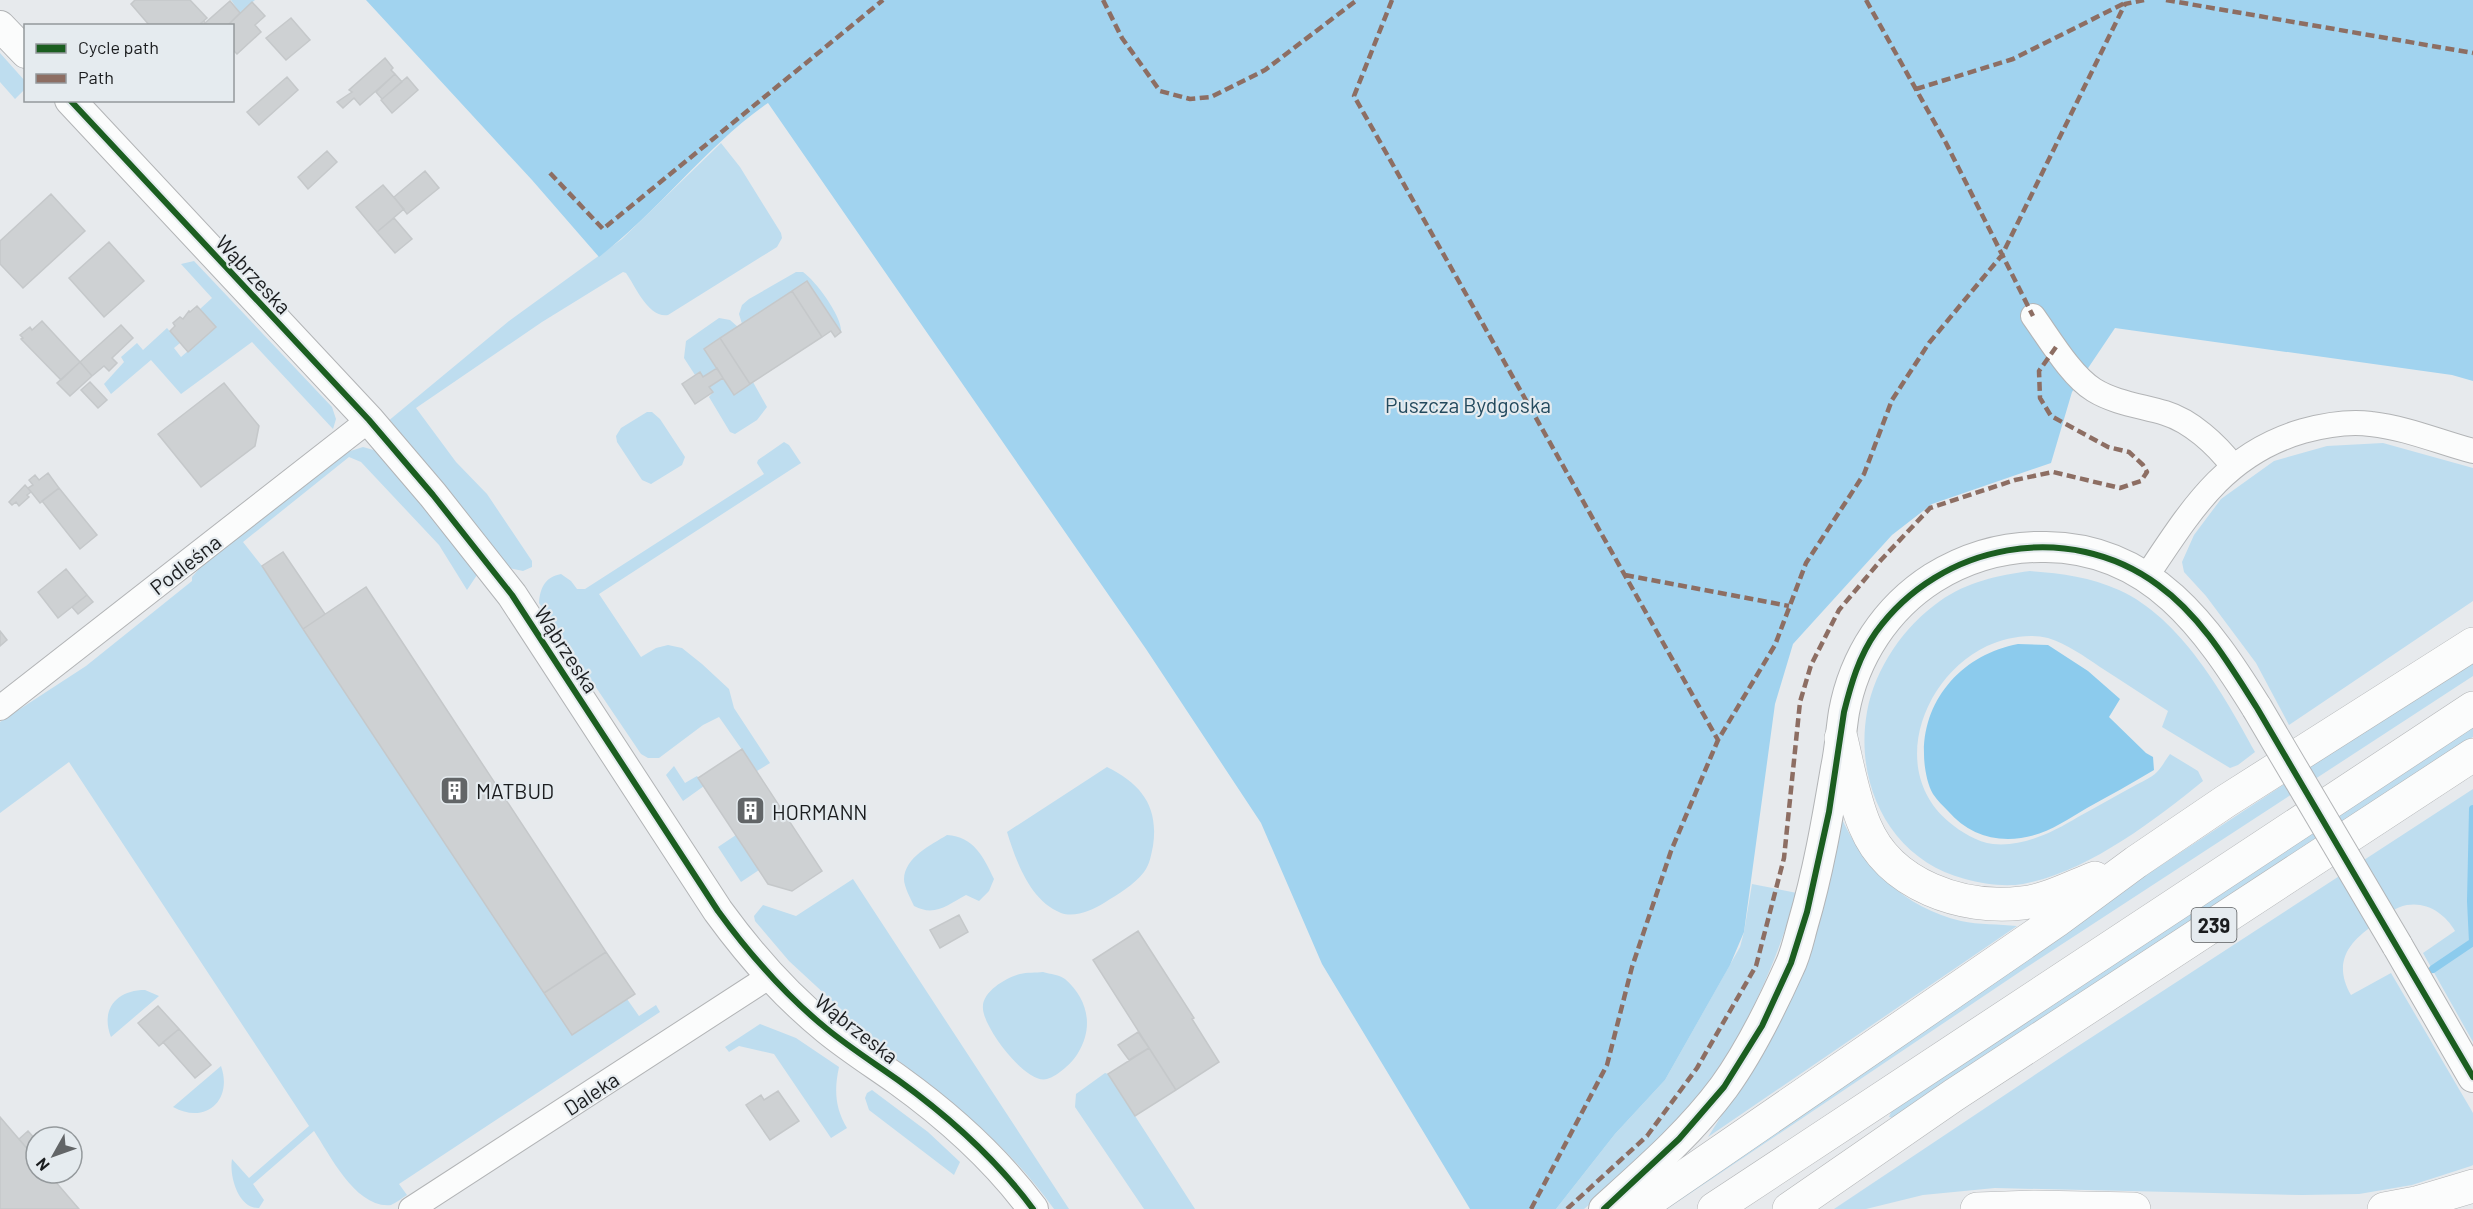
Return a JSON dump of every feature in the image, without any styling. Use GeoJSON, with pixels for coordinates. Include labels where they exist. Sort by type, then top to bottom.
{"type":"FeatureCollection","features":[{"type":"Feature","properties":{"kind":"main road"},"geometry":{"type":"LineString","coordinates":[[1637,1209],[2056,921],[2136,862],[2226,801],[2473,644]]}},
{"type":"Feature","properties":{"kind":"main road","name":"239"},"geometry":{"type":"LineString","coordinates":[[1714,1209],[2473,708]]}},
{"type":"Feature","properties":{"kind":"main road"},"geometry":{"type":"LineString","coordinates":[[1842,738],[1859,809],[1865,828],[1876,846],[1907,876],[1945,896],[1991,905],[2022,903],[2042,899],[2136,862]]}},
{"type":"Feature","properties":{"kind":"main road","name":"239"},"geometry":{"type":"LineString","coordinates":[[1789,1209],[1954,1095],[2473,755]]}},
{"type":"Feature","properties":{"kind":"main road"},"geometry":{"type":"LineString","coordinates":[[2384,1209],[2416,1203],[2473,1186]]}},
{"type":"Feature","properties":{"kind":"main road"},"geometry":{"type":"LineString","coordinates":[[1977,1209],[2034,1207],[2134,1209]]}},
{"type":"Feature","properties":{"kind":"street"},"geometry":{"type":"LineString","coordinates":[[0,26],[24,51]]}},
{"type":"Feature","properties":{"kind":"street","name":"Wąbrzeska"},"geometry":{"type":"LineString","coordinates":[[72,102],[369,420],[433,495],[503,583],[741,943],[770,976],[827,1029],[948,1119],[997,1166],[1033,1209]]}},
{"type":"Feature","properties":{"kind":"street"},"geometry":{"type":"LineString","coordinates":[[2033,316],[2086,384],[2103,395],[2166,413],[2183,421],[2221,450],[2233,466]]}},
{"type":"Feature","properties":{"kind":"street","name":"Podleśna"},"geometry":{"type":"LineString","coordinates":[[0,708],[369,420]]}},
{"type":"Feature","properties":{"kind":"street"},"geometry":{"type":"LineString","coordinates":[[2146,577],[2201,497],[2233,466],[2252,452],[2285,437],[2317,428],[2348,423],[2388,427],[2473,451]]}},
{"type":"Feature","properties":{"kind":"street"},"geometry":{"type":"LineString","coordinates":[[1604,1209],[1679,1139],[1724,1087],[1761,1026],[1791,963],[1820,857],[1842,738],[1844,712],[1850,688],[1864,652],[1899,604],[1943,572],[1993,552],[2035,546],[2058,547],[2103,557],[2146,577],[2174,597],[2211,638],[2257,708],[2473,1077]]}},
{"type":"Feature","properties":{"kind":"street","name":"Daleka"},"geometry":{"type":"LineString","coordinates":[[411,1209],[770,976]]}},
{"type":"Feature","properties":{"kind":"shaded area"},"geometry":{"type":"Polygon","coordinates":[[[231,0],[255,0],[240,13],[231,0]]]}},
{"type":"Feature","properties":{"kind":"shaded area"},"geometry":{"type":"Polygon","coordinates":[[[0,53],[24,80],[24,90],[15,99],[0,82],[0,53]]]}},
{"type":"Feature","properties":{"kind":"shaded area"},"geometry":{"type":"Polygon","coordinates":[[[721,143],[740,167],[781,233],[782,238],[777,247],[668,315],[654,312],[623,272],[542,322],[416,408],[456,462],[487,494],[532,561],[532,567],[523,571],[509,568],[387,422],[509,321],[622,239],[721,143]]]}},
{"type":"Feature","properties":{"kind":"shaded area"},"geometry":{"type":"Polygon","coordinates":[[[194,261],[332,407],[336,419],[333,429],[252,342],[181,394],[151,360],[111,394],[104,384],[124,362],[121,357],[137,343],[143,350],[167,328],[180,343],[174,348],[181,357],[216,327],[200,309],[212,298],[181,264],[194,261]]]}},
{"type":"Feature","properties":{"kind":"shaded area"},"geometry":{"type":"Polygon","coordinates":[[[796,272],[803,272],[821,291],[838,318],[841,332],[807,281],[742,324],[739,314],[742,305],[796,272]]]}},
{"type":"Feature","properties":{"kind":"shaded area"},"geometry":{"type":"Polygon","coordinates":[[[719,318],[730,320],[738,327],[717,368],[703,377],[700,372],[695,375],[684,358],[686,341],[719,318]]]}},
{"type":"Feature","properties":{"kind":"shaded area"},"geometry":{"type":"Polygon","coordinates":[[[723,378],[734,395],[753,382],[767,407],[757,420],[735,434],[730,432],[709,397],[713,392],[709,387],[723,378]]]}},
{"type":"Feature","properties":{"kind":"shaded area"},"geometry":{"type":"Polygon","coordinates":[[[647,412],[652,412],[660,419],[685,457],[682,465],[651,484],[642,480],[617,442],[616,436],[621,428],[647,412]]]}},
{"type":"Feature","properties":{"kind":"shaded area"},"geometry":{"type":"Polygon","coordinates":[[[784,442],[789,445],[801,463],[599,594],[641,657],[656,648],[668,645],[682,648],[729,689],[734,708],[770,763],[757,771],[719,717],[703,725],[659,758],[648,758],[641,754],[539,603],[542,588],[551,578],[561,574],[577,589],[585,589],[764,474],[757,463],[758,460],[784,442]]]}},
{"type":"Feature","properties":{"kind":"shaded area"},"geometry":{"type":"Polygon","coordinates":[[[2383,443],[2473,468],[2473,601],[2289,725],[2256,663],[2206,596],[2184,572],[2182,562],[2194,535],[2221,499],[2274,461],[2327,446],[2383,443]]]}},
{"type":"Feature","properties":{"kind":"shaded area"},"geometry":{"type":"Polygon","coordinates":[[[363,447],[377,451],[479,572],[467,590],[439,545],[361,462],[349,457],[243,542],[262,566],[572,1035],[627,999],[639,1016],[656,1005],[660,1012],[399,1184],[407,1195],[391,1205],[378,1204],[355,1190],[336,1166],[314,1131],[253,1184],[264,1200],[259,1208],[246,1203],[236,1190],[232,1174],[232,1159],[249,1178],[309,1126],[69,762],[0,813],[0,722],[86,666],[192,581],[192,577],[208,558],[341,454],[363,447]]]}},
{"type":"Feature","properties":{"kind":"shaded area"},"geometry":{"type":"Polygon","coordinates":[[[2030,571],[2075,576],[2119,590],[2162,619],[2199,660],[2255,752],[2230,768],[2162,727],[2168,711],[2069,647],[2048,638],[2025,636],[1987,646],[1964,660],[1945,679],[1930,702],[1921,726],[1917,752],[1920,777],[1930,801],[1949,822],[1964,833],[1993,844],[2016,843],[2038,837],[2059,828],[2149,778],[2159,770],[2170,754],[2198,771],[2203,781],[2141,828],[2095,857],[2047,878],[2023,884],[1987,884],[1939,869],[1917,855],[1898,837],[1883,816],[1866,766],[1864,739],[1867,712],[1884,664],[1903,636],[1927,611],[1950,594],[1972,584],[1995,577],[2030,571]]]}},
{"type":"Feature","properties":{"kind":"shaded area"},"geometry":{"type":"Polygon","coordinates":[[[2018,644],[2048,645],[2088,671],[2120,699],[2109,717],[2153,757],[2154,770],[2047,830],[2021,838],[2000,839],[1981,834],[1963,825],[1940,803],[1929,785],[1924,754],[1931,715],[1939,697],[1950,682],[1964,668],[1980,658],[1998,649],[2018,644]]]}},
{"type":"Feature","properties":{"kind":"shaded area"},"geometry":{"type":"Polygon","coordinates":[[[2473,660],[2473,676],[2027,967],[1667,1209],[1658,1209],[2081,918],[2473,660]]]}},
{"type":"Feature","properties":{"kind":"shaded area"},"geometry":{"type":"Polygon","coordinates":[[[2473,724],[2473,737],[1893,1118],[1889,1117],[1892,1110],[2473,724]]]}},
{"type":"Feature","properties":{"kind":"shaded area"},"geometry":{"type":"Polygon","coordinates":[[[674,766],[685,783],[697,776],[704,786],[683,801],[666,775],[674,766]]]}},
{"type":"Feature","properties":{"kind":"shaded area"},"geometry":{"type":"Polygon","coordinates":[[[1107,767],[1138,789],[1150,808],[1154,832],[1148,866],[1136,881],[1104,903],[1078,914],[1061,913],[1050,907],[1033,890],[1020,867],[1007,832],[1107,767]]]}},
{"type":"Feature","properties":{"kind":"shaded area"},"geometry":{"type":"Polygon","coordinates":[[[2473,789],[2473,1042],[2423,953],[2455,931],[2445,918],[2432,909],[2409,905],[2391,912],[2351,945],[2343,962],[2343,972],[2351,995],[2391,973],[2473,1113],[2473,1165],[2412,1185],[2359,1194],[2302,1195],[1995,1188],[1923,1195],[1866,1209],[1834,1209],[2069,1052],[2473,789]]]}},
{"type":"Feature","properties":{"kind":"shaded area"},"geometry":{"type":"Polygon","coordinates":[[[1840,815],[1861,852],[1888,883],[1904,895],[1941,915],[1961,921],[2017,926],[1708,1137],[1744,1080],[1840,815]]]}},
{"type":"Feature","properties":{"kind":"shaded area"},"geometry":{"type":"Polygon","coordinates":[[[736,835],[759,870],[741,882],[718,847],[736,835]]]}},
{"type":"Feature","properties":{"kind":"shaded area"},"geometry":{"type":"Polygon","coordinates":[[[947,835],[964,839],[977,849],[994,879],[989,891],[979,901],[966,895],[935,910],[921,909],[914,906],[908,893],[904,882],[905,871],[920,852],[947,835]]]}},
{"type":"Feature","properties":{"kind":"shaded area"},"geometry":{"type":"Polygon","coordinates":[[[853,879],[1069,1209],[1054,1209],[1031,1180],[981,1127],[926,1081],[838,1016],[842,1010],[789,961],[755,921],[754,916],[763,905],[796,916],[853,879]]]}},
{"type":"Feature","properties":{"kind":"shaded area"},"geometry":{"type":"Polygon","coordinates":[[[1752,884],[1797,893],[1764,984],[1734,1043],[1698,1096],[1677,1121],[1595,1200],[1584,1209],[1556,1209],[1615,1134],[1665,1080],[1740,947],[1752,884]]]}},
{"type":"Feature","properties":{"kind":"shaded area"},"geometry":{"type":"Polygon","coordinates":[[[1043,972],[1063,978],[1073,987],[1083,1004],[1087,1023],[1083,1043],[1076,1057],[1060,1072],[1047,1079],[1028,1073],[1018,1064],[990,1029],[983,1009],[986,997],[1002,982],[1020,974],[1043,972]]]}},
{"type":"Feature","properties":{"kind":"shaded area"},"geometry":{"type":"Polygon","coordinates":[[[145,990],[159,996],[111,1037],[108,1018],[113,1003],[126,993],[145,990]]]}},
{"type":"Feature","properties":{"kind":"shaded area"},"geometry":{"type":"Polygon","coordinates":[[[760,1024],[796,1038],[839,1067],[836,1083],[837,1099],[847,1128],[831,1138],[774,1054],[739,1046],[729,1052],[725,1047],[760,1024]]]}},
{"type":"Feature","properties":{"kind":"shaded area"},"geometry":{"type":"Polygon","coordinates":[[[221,1066],[224,1078],[223,1089],[220,1099],[214,1106],[196,1113],[185,1112],[173,1107],[221,1066]]]}},
{"type":"Feature","properties":{"kind":"shaded area"},"geometry":{"type":"Polygon","coordinates":[[[1105,1073],[1108,1074],[1195,1209],[1144,1209],[1075,1107],[1076,1094],[1105,1073]]]}},
{"type":"Feature","properties":{"kind":"shaded area"},"geometry":{"type":"Polygon","coordinates":[[[872,1090],[928,1132],[960,1162],[954,1175],[869,1110],[865,1098],[872,1090]]]}},
{"type":"Feature","properties":{"kind":"green space","name":"Puszcza Bydgoska"},"geometry":{"type":"Polygon","coordinates":[[[366,0],[2473,0],[2473,381],[2452,375],[2115,328],[2072,392],[2051,463],[1932,504],[1892,535],[1793,644],[1775,704],[1744,932],[1730,965],[1665,1080],[1615,1134],[1556,1209],[1470,1209],[1322,964],[1261,823],[1146,649],[768,103],[745,120],[703,158],[642,220],[599,257],[532,180],[366,0]]]}},
{"type":"Feature","properties":{"kind":"building"},"geometry":{"type":"Polygon","coordinates":[[[135,0],[190,0],[207,18],[200,24],[148,24],[131,4],[135,0]]]}},
{"type":"Feature","properties":{"kind":"building"},"geometry":{"type":"Polygon","coordinates":[[[230,1],[240,13],[229,24],[201,23],[204,21],[205,23],[230,1]]]}},
{"type":"Feature","properties":{"kind":"building"},"geometry":{"type":"Polygon","coordinates":[[[252,2],[265,16],[255,25],[261,32],[237,54],[234,51],[234,24],[229,24],[252,2]]]}},
{"type":"Feature","properties":{"kind":"building"},"geometry":{"type":"Polygon","coordinates":[[[291,18],[310,40],[286,60],[266,38],[291,18]]]}},
{"type":"Feature","properties":{"kind":"building"},"geometry":{"type":"Polygon","coordinates":[[[385,58],[395,74],[360,105],[354,98],[343,108],[337,102],[352,92],[349,90],[385,58]]]}},
{"type":"Feature","properties":{"kind":"building"},"geometry":{"type":"Polygon","coordinates":[[[395,74],[402,82],[382,99],[376,92],[395,74]]]}},
{"type":"Feature","properties":{"kind":"building"},"geometry":{"type":"Polygon","coordinates":[[[287,77],[298,90],[259,125],[247,112],[287,77]]]}},
{"type":"Feature","properties":{"kind":"building"},"geometry":{"type":"Polygon","coordinates":[[[407,77],[418,90],[392,113],[381,100],[407,77]]]}},
{"type":"Feature","properties":{"kind":"building"},"geometry":{"type":"Polygon","coordinates":[[[327,151],[337,162],[308,189],[298,177],[327,151]]]}},
{"type":"Feature","properties":{"kind":"building"},"geometry":{"type":"Polygon","coordinates":[[[425,171],[439,188],[407,214],[394,197],[425,171]]]}},
{"type":"Feature","properties":{"kind":"building"},"geometry":{"type":"Polygon","coordinates":[[[383,185],[404,209],[377,232],[356,207],[383,185]]]}},
{"type":"Feature","properties":{"kind":"building"},"geometry":{"type":"Polygon","coordinates":[[[51,194],[85,231],[23,288],[0,264],[0,241],[51,194]]]}},
{"type":"Feature","properties":{"kind":"building"},"geometry":{"type":"Polygon","coordinates":[[[394,218],[412,239],[395,253],[377,232],[394,218]]]}},
{"type":"Feature","properties":{"kind":"building"},"geometry":{"type":"Polygon","coordinates":[[[109,242],[144,281],[104,317],[69,278],[109,242]]]}},
{"type":"Feature","properties":{"kind":"building"},"geometry":{"type":"Polygon","coordinates":[[[807,281],[841,332],[835,337],[831,331],[822,337],[792,291],[807,281]]]}},
{"type":"Feature","properties":{"kind":"building"},"geometry":{"type":"Polygon","coordinates":[[[792,291],[822,337],[750,384],[720,338],[792,291]]]}},
{"type":"Feature","properties":{"kind":"building"},"geometry":{"type":"Polygon","coordinates":[[[197,306],[216,327],[188,352],[170,331],[175,326],[173,323],[180,317],[183,319],[197,306]]]}},
{"type":"Feature","properties":{"kind":"building"},"geometry":{"type":"Polygon","coordinates":[[[42,321],[80,362],[61,380],[21,339],[23,338],[20,335],[30,327],[32,330],[42,321]]]}},
{"type":"Feature","properties":{"kind":"building"},"geometry":{"type":"Polygon","coordinates":[[[121,325],[133,338],[112,358],[117,363],[109,371],[104,366],[92,376],[80,362],[121,325]]]}},
{"type":"Feature","properties":{"kind":"building"},"geometry":{"type":"Polygon","coordinates":[[[720,338],[750,384],[734,395],[704,349],[720,338]]]}},
{"type":"Feature","properties":{"kind":"building"},"geometry":{"type":"Polygon","coordinates":[[[80,362],[92,376],[70,396],[57,383],[80,362]]]}},
{"type":"Feature","properties":{"kind":"building"},"geometry":{"type":"Polygon","coordinates":[[[717,368],[723,378],[709,387],[713,392],[695,404],[682,384],[700,372],[703,377],[717,368]]]}},
{"type":"Feature","properties":{"kind":"building"},"geometry":{"type":"Polygon","coordinates":[[[90,382],[107,400],[98,408],[81,390],[90,382]]]}},
{"type":"Feature","properties":{"kind":"building"},"geometry":{"type":"Polygon","coordinates":[[[224,383],[259,426],[255,446],[201,487],[158,434],[224,383]]]}},
{"type":"Feature","properties":{"kind":"building"},"geometry":{"type":"Polygon","coordinates":[[[48,473],[59,488],[40,503],[28,488],[33,485],[29,480],[35,475],[39,480],[48,473]]]}},
{"type":"Feature","properties":{"kind":"building"},"geometry":{"type":"Polygon","coordinates":[[[25,485],[31,492],[27,495],[29,497],[19,506],[16,502],[12,505],[9,502],[25,485]]]}},
{"type":"Feature","properties":{"kind":"building"},"geometry":{"type":"Polygon","coordinates":[[[59,488],[97,535],[80,549],[42,501],[59,488]]]}},
{"type":"Feature","properties":{"kind":"building"},"geometry":{"type":"Polygon","coordinates":[[[283,552],[325,614],[303,629],[262,566],[283,552]]]}},
{"type":"Feature","properties":{"kind":"building"},"geometry":{"type":"Polygon","coordinates":[[[66,569],[87,595],[58,618],[38,592],[66,569]]]}},
{"type":"Feature","properties":{"kind":"building","name":"MATBUD"},"geometry":{"type":"Polygon","coordinates":[[[366,587],[606,952],[544,993],[303,629],[366,587]]]}},
{"type":"Feature","properties":{"kind":"building"},"geometry":{"type":"Polygon","coordinates":[[[87,595],[93,602],[78,614],[72,607],[87,595]]]}},
{"type":"Feature","properties":{"kind":"building"},"geometry":{"type":"Polygon","coordinates":[[[0,631],[7,640],[0,646],[0,631]]]}},
{"type":"Feature","properties":{"kind":"building","name":"HORMANN"},"geometry":{"type":"Polygon","coordinates":[[[742,749],[822,871],[792,891],[768,884],[698,778],[742,749]]]}},
{"type":"Feature","properties":{"kind":"building"},"geometry":{"type":"Polygon","coordinates":[[[959,915],[968,932],[940,948],[930,930],[959,915]]]}},
{"type":"Feature","properties":{"kind":"building"},"geometry":{"type":"Polygon","coordinates":[[[1138,931],[1194,1018],[1192,1019],[1219,1062],[1176,1090],[1093,960],[1138,931]]]}},
{"type":"Feature","properties":{"kind":"building"},"geometry":{"type":"Polygon","coordinates":[[[606,952],[635,994],[572,1035],[544,993],[606,952]]]}},
{"type":"Feature","properties":{"kind":"building"},"geometry":{"type":"Polygon","coordinates":[[[158,1006],[179,1029],[159,1046],[138,1023],[158,1006]]]}},
{"type":"Feature","properties":{"kind":"building"},"geometry":{"type":"Polygon","coordinates":[[[179,1029],[211,1065],[195,1078],[163,1042],[179,1029]]]}},
{"type":"Feature","properties":{"kind":"building"},"geometry":{"type":"Polygon","coordinates":[[[1138,1032],[1149,1048],[1129,1060],[1118,1045],[1138,1032]]]}},
{"type":"Feature","properties":{"kind":"building"},"geometry":{"type":"Polygon","coordinates":[[[1149,1048],[1176,1090],[1135,1116],[1108,1074],[1149,1048]]]}},
{"type":"Feature","properties":{"kind":"building"},"geometry":{"type":"Polygon","coordinates":[[[778,1091],[799,1121],[770,1140],[746,1105],[761,1095],[764,1100],[778,1091]]]}},
{"type":"Feature","properties":{"kind":"building"},"geometry":{"type":"Polygon","coordinates":[[[0,1117],[24,1145],[24,1185],[58,1185],[79,1209],[0,1209],[0,1117]]]}},
{"type":"Feature","properties":{"kind":"building"},"geometry":{"type":"Polygon","coordinates":[[[24,1135],[24,1145],[19,1139],[24,1135]]]}},
{"type":"Feature","properties":{"kind":"waterway"},"geometry":{"type":"LineString","coordinates":[[2473,809],[2471,901],[2473,942]]}},
{"type":"Feature","properties":{"kind":"waterway"},"geometry":{"type":"LineString","coordinates":[[2433,969],[2473,942]]}},
{"type":"Feature","properties":{"kind":"marked path"},"geometry":{"type":"LineString","coordinates":[[550,173],[603,229],[883,0]]}},
{"type":"Feature","properties":{"kind":"marked path"},"geometry":{"type":"LineString","coordinates":[[1103,0],[1122,38],[1160,91],[1190,99],[1211,97],[1265,70],[1357,0]]}},
{"type":"Feature","properties":{"kind":"marked path"},"geometry":{"type":"LineString","coordinates":[[1392,0],[1354,96],[1718,740]]}},
{"type":"Feature","properties":{"kind":"marked path"},"geometry":{"type":"LineString","coordinates":[[1866,0],[1946,143],[2033,316]]}},
{"type":"Feature","properties":{"kind":"marked path"},"geometry":{"type":"LineString","coordinates":[[1531,1209],[1607,1065],[1632,967],[1671,851],[1718,740],[1775,645],[1806,563],[1864,474],[1892,400],[1929,343],[2002,255],[2125,4],[2144,0]]}},
{"type":"Feature","properties":{"kind":"marked path"},"geometry":{"type":"LineString","coordinates":[[2166,0],[2473,53]]}},
{"type":"Feature","properties":{"kind":"marked path"},"geometry":{"type":"LineString","coordinates":[[1916,89],[2013,59],[2125,3]]}},
{"type":"Feature","properties":{"kind":"marked path"},"geometry":{"type":"LineString","coordinates":[[1567,1209],[1647,1136],[1697,1068],[1756,966],[1784,858],[1800,702],[1811,665],[1839,610],[1881,560],[1930,508],[2015,480],[2053,472],[2120,488],[2141,481],[2147,472],[2129,452],[2108,447],[2051,416],[2040,398],[2039,371],[2056,347]]}},
{"type":"Feature","properties":{"kind":"marked path"},"geometry":{"type":"LineString","coordinates":[[1625,575],[1789,606]]}},
{"type":"Feature","properties":{"kind":"cycle path"},"geometry":{"type":"LineString","coordinates":[[72,102],[369,420],[433,495],[512,595],[718,911],[755,959],[782,988],[827,1029],[953,1123],[1003,1173],[1033,1209]]}},
{"type":"Feature","properties":{"kind":"cycle path"},"geometry":{"type":"LineString","coordinates":[[1604,1209],[1679,1139],[1724,1087],[1762,1026],[1791,963],[1807,912],[1829,812],[1844,712],[1856,671],[1870,641],[1903,602],[1935,578],[1970,561],[2008,550],[2047,547],[2085,552],[2123,564],[2158,585],[2188,611],[2225,658],[2257,708],[2473,1077]]}},
{"type":"Feature","properties":{"kind":"place","name":"MATBUD"},"geometry":{"type":"Point","coordinates":[455,790]}},
{"type":"Feature","properties":{"kind":"place","name":"HORMANN"},"geometry":{"type":"Point","coordinates":[751,811]}}]}
